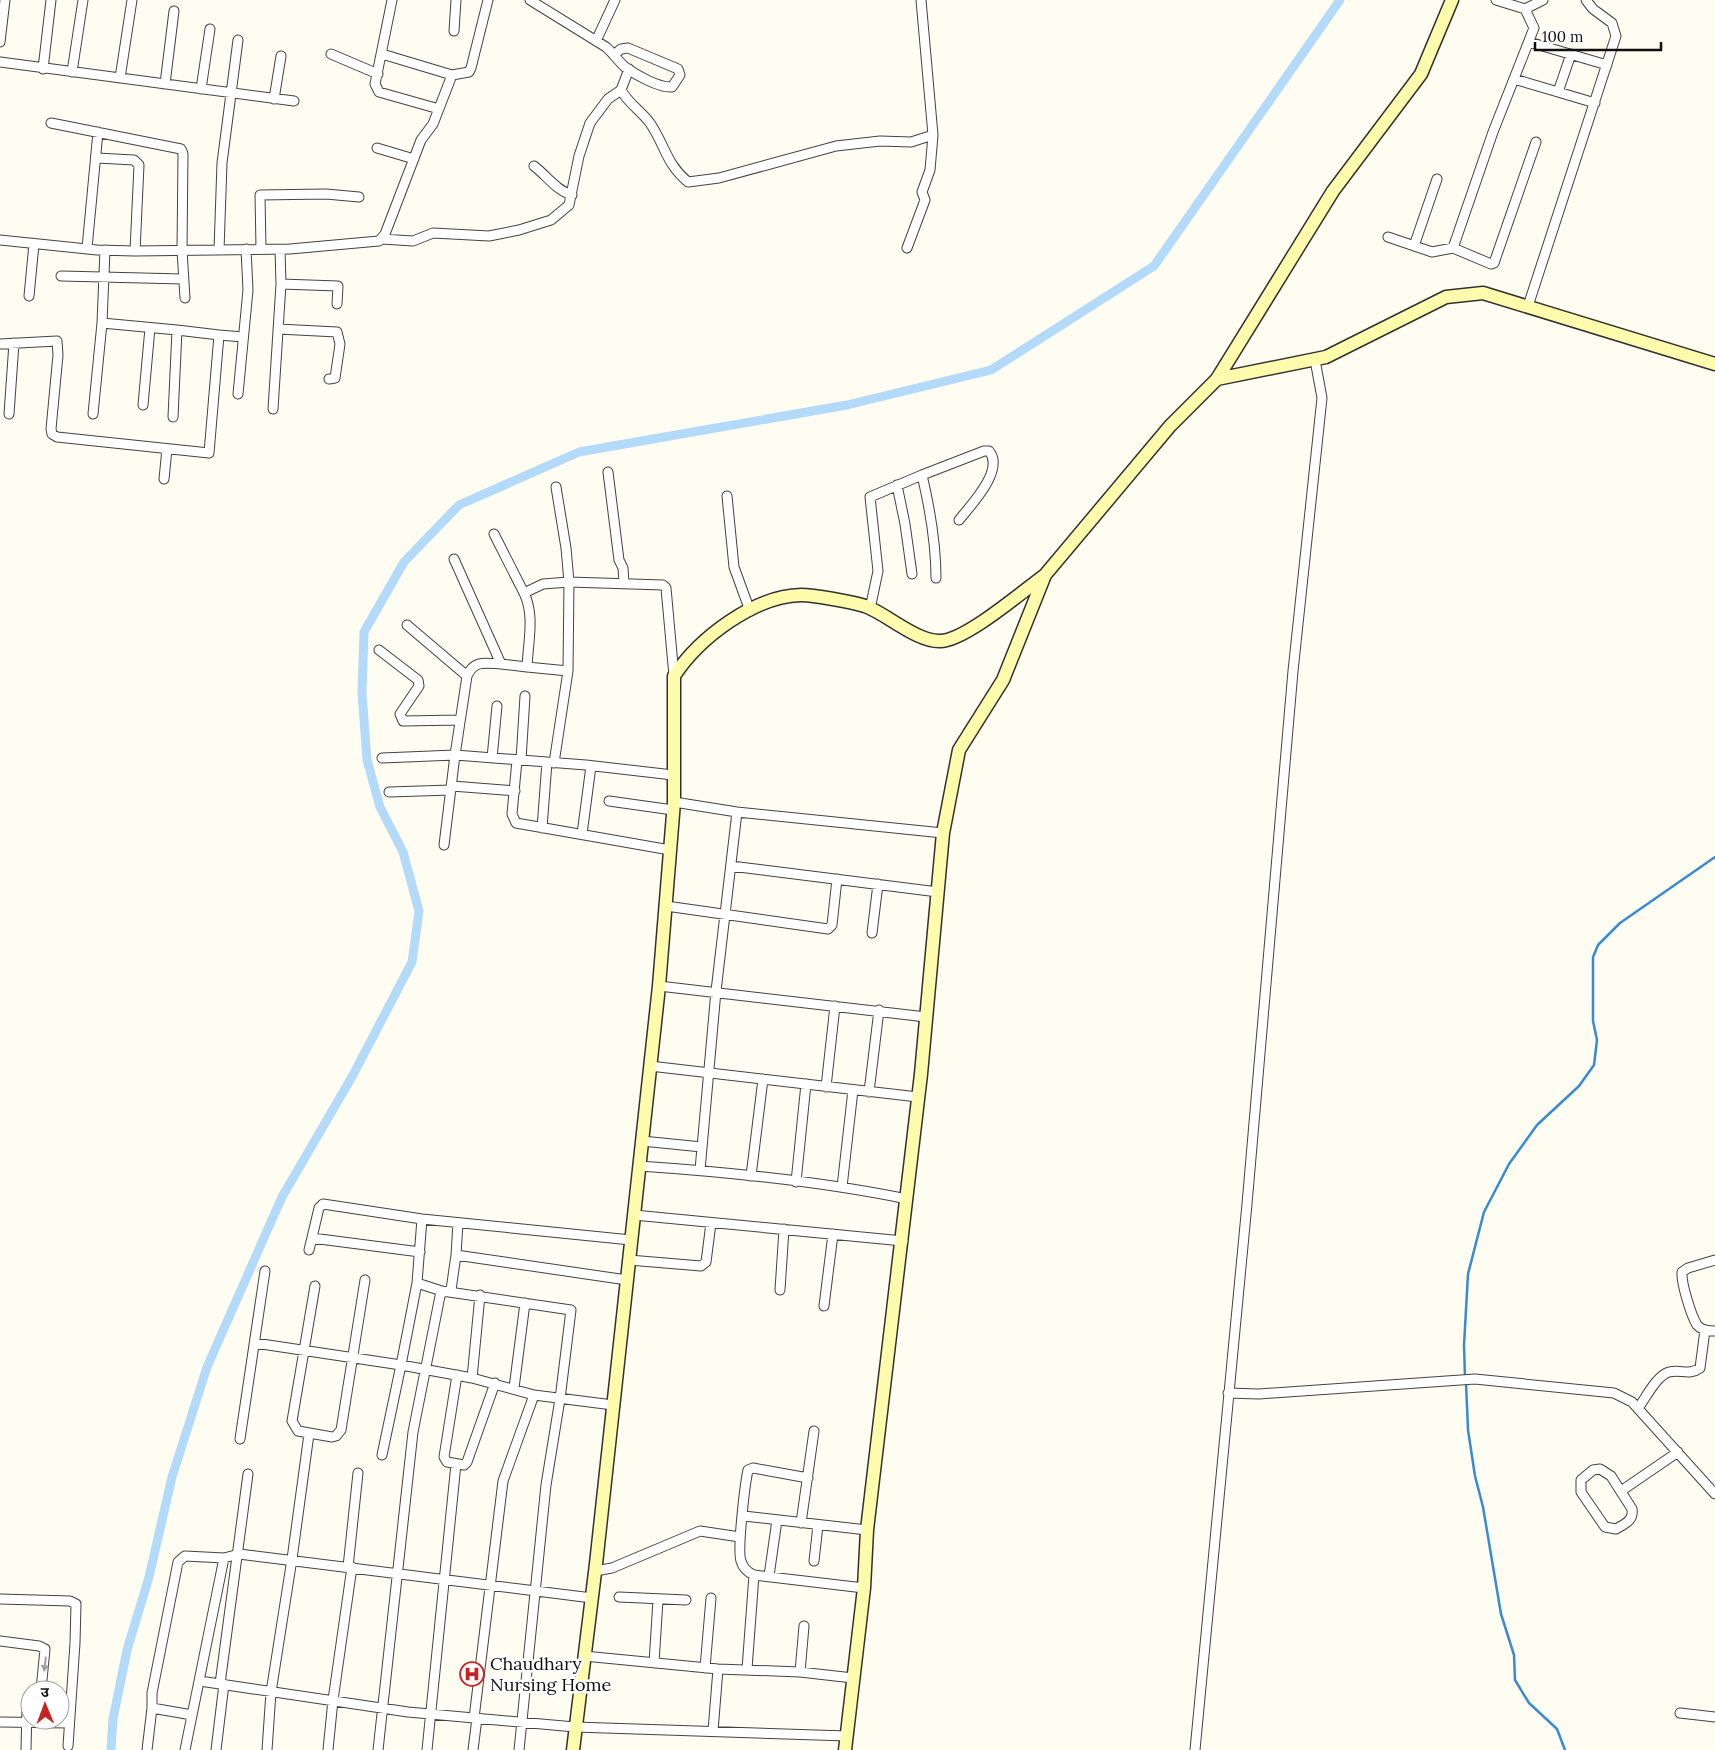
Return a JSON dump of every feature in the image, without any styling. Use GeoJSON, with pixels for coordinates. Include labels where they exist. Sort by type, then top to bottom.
{"type":"FeatureCollection","features":[{"type":"Feature","properties":{"kind":"street"},"geometry":{"type":"LineString","coordinates":[[0,42],[5,0]]}},
{"type":"Feature","properties":{"kind":"street"},"geometry":{"type":"LineString","coordinates":[[43,69],[51,0]]}},
{"type":"Feature","properties":{"kind":"street"},"geometry":{"type":"LineString","coordinates":[[72,72],[83,0]]}},
{"type":"Feature","properties":{"kind":"street"},"geometry":{"type":"LineString","coordinates":[[120,78],[132,0]]}},
{"type":"Feature","properties":{"kind":"street"},"geometry":{"type":"LineString","coordinates":[[392,0],[375,84],[379,92],[439,109]]}},
{"type":"Feature","properties":{"kind":"street"},"geometry":{"type":"LineString","coordinates":[[454,32],[456,0]]}},
{"type":"Feature","properties":{"kind":"street"},"geometry":{"type":"LineString","coordinates":[[382,54],[452,75],[469,72],[488,0]]}},
{"type":"Feature","properties":{"kind":"street"},"geometry":{"type":"LineString","coordinates":[[530,0],[542,3],[615,54],[628,69],[668,88],[675,85],[680,74],[678,69],[628,48],[621,49],[615,54]]}},
{"type":"Feature","properties":{"kind":"street"},"geometry":{"type":"LineString","coordinates":[[596,41],[615,0]]}},
{"type":"Feature","properties":{"kind":"street"},"geometry":{"type":"LineString","coordinates":[[907,248],[926,200],[922,192],[930,170],[933,135],[921,0]]}},
{"type":"Feature","properties":{"kind":"street"},"geometry":{"type":"LineString","coordinates":[[674,676],[685,660],[723,625],[770,601],[802,595],[870,609],[924,637],[939,642],[958,638],[1045,575],[1170,426],[1217,379],[1333,191],[1421,74],[1452,0]]}},
{"type":"Feature","properties":{"kind":"street"},"geometry":{"type":"LineString","coordinates":[[1496,0],[1525,9],[1543,0]]}},
{"type":"Feature","properties":{"kind":"street"},"geometry":{"type":"LineString","coordinates":[[1528,306],[1616,36],[1612,23],[1593,9],[1586,0]]}},
{"type":"Feature","properties":{"kind":"street"},"geometry":{"type":"LineString","coordinates":[[1453,248],[1534,28],[1525,9]]}},
{"type":"Feature","properties":{"kind":"street"},"geometry":{"type":"LineString","coordinates":[[165,84],[174,10]]}},
{"type":"Feature","properties":{"kind":"street"},"geometry":{"type":"LineString","coordinates":[[201,89],[210,29]]}},
{"type":"Feature","properties":{"kind":"street"},"geometry":{"type":"LineString","coordinates":[[219,250],[222,163],[238,40]]}},
{"type":"Feature","properties":{"kind":"street"},"geometry":{"type":"LineString","coordinates":[[1529,42],[1607,65]]}},
{"type":"Feature","properties":{"kind":"street"},"geometry":{"type":"LineString","coordinates":[[331,54],[378,74]]}},
{"type":"Feature","properties":{"kind":"street"},"geometry":{"type":"LineString","coordinates":[[1558,92],[1571,54]]}},
{"type":"Feature","properties":{"kind":"street"},"geometry":{"type":"LineString","coordinates":[[274,98],[282,56]]}},
{"type":"Feature","properties":{"kind":"street"},"geometry":{"type":"LineString","coordinates":[[0,62],[294,101]]}},
{"type":"Feature","properties":{"kind":"street"},"geometry":{"type":"LineString","coordinates":[[0,240],[135,251],[280,249],[374,242],[382,239],[413,241],[433,233],[489,236],[519,230],[551,220],[569,205],[579,156],[590,123],[608,99],[621,90],[628,69]]}},
{"type":"Feature","properties":{"kind":"street"},"geometry":{"type":"LineString","coordinates":[[382,239],[414,159],[439,109],[452,75]]}},
{"type":"Feature","properties":{"kind":"street"},"geometry":{"type":"LineString","coordinates":[[1514,79],[1595,103]]}},
{"type":"Feature","properties":{"kind":"street"},"geometry":{"type":"LineString","coordinates":[[621,90],[625,98],[639,109],[651,124],[675,172],[688,182],[719,178],[836,146],[880,141],[911,142],[933,135]]}},
{"type":"Feature","properties":{"kind":"street"},"geometry":{"type":"LineString","coordinates":[[51,124],[180,148],[183,154],[182,250],[184,298]]}},
{"type":"Feature","properties":{"kind":"street"},"geometry":{"type":"LineString","coordinates":[[87,248],[98,132]]}},
{"type":"Feature","properties":{"kind":"street"},"geometry":{"type":"LineString","coordinates":[[1388,237],[1432,252],[1453,248],[1491,264],[1494,262],[1536,142]]}},
{"type":"Feature","properties":{"kind":"street"},"geometry":{"type":"LineString","coordinates":[[377,148],[414,159]]}},
{"type":"Feature","properties":{"kind":"street"},"geometry":{"type":"LineString","coordinates":[[96,158],[134,160],[139,165],[135,251]]}},
{"type":"Feature","properties":{"kind":"street"},"geometry":{"type":"LineString","coordinates":[[534,166],[547,175],[562,192],[572,195]]}},
{"type":"Feature","properties":{"kind":"street"},"geometry":{"type":"LineString","coordinates":[[1414,246],[1436,179]]}},
{"type":"Feature","properties":{"kind":"street"},"geometry":{"type":"LineString","coordinates":[[261,249],[260,195],[326,194],[359,197]]}},
{"type":"Feature","properties":{"kind":"street"},"geometry":{"type":"LineString","coordinates":[[30,296],[34,244]]}},
{"type":"Feature","properties":{"kind":"street"},"geometry":{"type":"LineString","coordinates":[[238,394],[248,290],[246,249]]}},
{"type":"Feature","properties":{"kind":"street"},"geometry":{"type":"LineString","coordinates":[[273,408],[281,284],[280,249]]}},
{"type":"Feature","properties":{"kind":"street"},"geometry":{"type":"LineString","coordinates":[[93,414],[102,323],[105,250]]}},
{"type":"Feature","properties":{"kind":"street"},"geometry":{"type":"LineString","coordinates":[[61,276],[183,279]]}},
{"type":"Feature","properties":{"kind":"street"},"geometry":{"type":"LineString","coordinates":[[281,284],[338,286],[337,304]]}},
{"type":"Feature","properties":{"kind":"street"},"geometry":{"type":"LineString","coordinates":[[1217,379],[1326,357],[1452,295],[1482,293],[1715,364]]}},
{"type":"Feature","properties":{"kind":"street"},"geometry":{"type":"LineString","coordinates":[[102,323],[244,337]]}},
{"type":"Feature","properties":{"kind":"street"},"geometry":{"type":"LineString","coordinates":[[143,405],[150,328]]}},
{"type":"Feature","properties":{"kind":"street"},"geometry":{"type":"LineString","coordinates":[[278,329],[337,332],[340,344],[335,378],[329,379]]}},
{"type":"Feature","properties":{"kind":"street"},"geometry":{"type":"LineString","coordinates":[[173,417],[176,330]]}},
{"type":"Feature","properties":{"kind":"street"},"geometry":{"type":"LineString","coordinates":[[0,344],[57,341],[52,434],[57,437],[209,453],[219,335]]}},
{"type":"Feature","properties":{"kind":"street"},"geometry":{"type":"LineString","coordinates":[[9,414],[14,344]]}},
{"type":"Feature","properties":{"kind":"street"},"geometry":{"type":"LineString","coordinates":[[1195,1750],[1292,681],[1322,398],[1315,360]]}},
{"type":"Feature","properties":{"kind":"street"},"geometry":{"type":"LineString","coordinates":[[164,479],[167,449]]}},
{"type":"Feature","properties":{"kind":"street"},"geometry":{"type":"LineString","coordinates":[[870,609],[878,571],[870,497],[984,451],[989,451],[992,454],[993,466],[988,481],[959,520]]}},
{"type":"Feature","properties":{"kind":"street"},"geometry":{"type":"LineString","coordinates":[[608,472],[619,560],[624,568],[624,583]]}},
{"type":"Feature","properties":{"kind":"street"},"geometry":{"type":"LineString","coordinates":[[922,475],[929,503],[936,556],[936,578]]}},
{"type":"Feature","properties":{"kind":"street"},"geometry":{"type":"LineString","coordinates":[[897,485],[912,574]]}},
{"type":"Feature","properties":{"kind":"street"},"geometry":{"type":"LineString","coordinates":[[542,828],[550,763],[568,671],[569,582],[566,548],[556,487]]}},
{"type":"Feature","properties":{"kind":"street"},"geometry":{"type":"LineString","coordinates":[[727,496],[734,567],[750,611]]}},
{"type":"Feature","properties":{"kind":"street"},"geometry":{"type":"LineString","coordinates":[[494,534],[524,593],[530,611],[527,667]]}},
{"type":"Feature","properties":{"kind":"street"},"geometry":{"type":"LineString","coordinates":[[454,559],[501,664]]}},
{"type":"Feature","properties":{"kind":"street"},"geometry":{"type":"LineString","coordinates":[[845,1750],[864,1588],[867,1530],[918,1097],[943,833],[952,776],[959,750],[1003,680],[1045,575]]}},
{"type":"Feature","properties":{"kind":"street"},"geometry":{"type":"LineString","coordinates":[[524,593],[543,584],[569,582],[663,585],[666,588],[674,676],[674,806],[659,986],[592,1598],[573,1750]]}},
{"type":"Feature","properties":{"kind":"street"},"geometry":{"type":"LineString","coordinates":[[407,625],[467,676]]}},
{"type":"Feature","properties":{"kind":"street"},"geometry":{"type":"LineString","coordinates":[[378,650],[418,680],[419,686],[400,714],[403,720],[460,720]]}},
{"type":"Feature","properties":{"kind":"street"},"geometry":{"type":"LineString","coordinates":[[444,845],[460,720],[467,676],[471,666],[479,663],[501,664],[568,671]]}},
{"type":"Feature","properties":{"kind":"street"},"geometry":{"type":"LineString","coordinates":[[525,696],[514,791],[513,821],[542,828],[670,850]]}},
{"type":"Feature","properties":{"kind":"street"},"geometry":{"type":"LineString","coordinates":[[492,758],[497,706]]}},
{"type":"Feature","properties":{"kind":"street"},"geometry":{"type":"LineString","coordinates":[[382,758],[455,755],[673,775]]}},
{"type":"Feature","properties":{"kind":"street"},"geometry":{"type":"LineString","coordinates":[[582,834],[591,766]]}},
{"type":"Feature","properties":{"kind":"street"},"geometry":{"type":"LineString","coordinates":[[389,792],[452,788],[514,791]]}},
{"type":"Feature","properties":{"kind":"street"},"geometry":{"type":"LineString","coordinates":[[609,801],[943,833]]}},
{"type":"Feature","properties":{"kind":"street"},"geometry":{"type":"LineString","coordinates":[[700,1170],[716,991],[737,812]]}},
{"type":"Feature","properties":{"kind":"street"},"geometry":{"type":"LineString","coordinates":[[731,866],[938,892]]}},
{"type":"Feature","properties":{"kind":"street"},"geometry":{"type":"LineString","coordinates":[[666,906],[828,929],[832,925],[837,879]]}},
{"type":"Feature","properties":{"kind":"street"},"geometry":{"type":"LineString","coordinates":[[872,933],[878,884]]}},
{"type":"Feature","properties":{"kind":"street"},"geometry":{"type":"LineString","coordinates":[[659,986],[716,991],[926,1017]]}},
{"type":"Feature","properties":{"kind":"street"},"geometry":{"type":"LineString","coordinates":[[826,1087],[835,1006]]}},
{"type":"Feature","properties":{"kind":"street"},"geometry":{"type":"LineString","coordinates":[[869,1092],[879,1010]]}},
{"type":"Feature","properties":{"kind":"street"},"geometry":{"type":"LineString","coordinates":[[650,1066],[918,1097]]}},
{"type":"Feature","properties":{"kind":"street"},"geometry":{"type":"LineString","coordinates":[[751,1176],[763,1079]]}},
{"type":"Feature","properties":{"kind":"street"},"geometry":{"type":"LineString","coordinates":[[796,1182],[806,1084]]}},
{"type":"Feature","properties":{"kind":"street"},"geometry":{"type":"LineString","coordinates":[[842,1187],[854,1090]]}},
{"type":"Feature","properties":{"kind":"street"},"geometry":{"type":"LineString","coordinates":[[642,1141],[702,1148]]}},
{"type":"Feature","properties":{"kind":"street"},"geometry":{"type":"LineString","coordinates":[[639,1166],[700,1170],[842,1187],[907,1199]]}},
{"type":"Feature","properties":{"kind":"street"},"geometry":{"type":"LineString","coordinates":[[309,1250],[320,1206],[323,1204],[422,1219],[631,1240]]}},
{"type":"Feature","properties":{"kind":"street"},"geometry":{"type":"LineString","coordinates":[[634,1216],[902,1241]]}},
{"type":"Feature","properties":{"kind":"street"},"geometry":{"type":"LineString","coordinates":[[382,1455],[416,1283],[422,1219]]}},
{"type":"Feature","properties":{"kind":"street"},"geometry":{"type":"LineString","coordinates":[[378,1750],[406,1488],[425,1370],[445,1291],[452,1287],[458,1223]]}},
{"type":"Feature","properties":{"kind":"street"},"geometry":{"type":"LineString","coordinates":[[629,1260],[701,1266],[706,1262],[710,1223]]}},
{"type":"Feature","properties":{"kind":"street"},"geometry":{"type":"LineString","coordinates":[[780,1290],[784,1229]]}},
{"type":"Feature","properties":{"kind":"street"},"geometry":{"type":"LineString","coordinates":[[824,1306],[833,1234]]}},
{"type":"Feature","properties":{"kind":"street"},"geometry":{"type":"LineString","coordinates":[[312,1238],[420,1252]]}},
{"type":"Feature","properties":{"kind":"street"},"geometry":{"type":"LineString","coordinates":[[456,1255],[627,1280]]}},
{"type":"Feature","properties":{"kind":"street"},"geometry":{"type":"LineString","coordinates":[[1715,1260],[1688,1268],[1682,1272],[1681,1280],[1698,1325],[1705,1330],[1715,1331]]}},
{"type":"Feature","properties":{"kind":"street"},"geometry":{"type":"LineString","coordinates":[[240,1439],[265,1271]]}},
{"type":"Feature","properties":{"kind":"street"},"geometry":{"type":"LineString","coordinates":[[315,1286],[292,1421],[298,1432],[332,1437],[339,1434],[365,1280]]}},
{"type":"Feature","properties":{"kind":"street"},"geometry":{"type":"LineString","coordinates":[[416,1283],[445,1291],[571,1310],[560,1399],[546,1486],[519,1750]]}},
{"type":"Feature","properties":{"kind":"street"},"geometry":{"type":"LineString","coordinates":[[472,1378],[480,1296]]}},
{"type":"Feature","properties":{"kind":"street"},"geometry":{"type":"LineString","coordinates":[[514,1388],[525,1303]]}},
{"type":"Feature","properties":{"kind":"street"},"geometry":{"type":"LineString","coordinates":[[1638,1408],[1664,1374],[1674,1371],[1689,1373],[1700,1368],[1705,1330]]}},
{"type":"Feature","properties":{"kind":"street"},"geometry":{"type":"LineString","coordinates":[[255,1343],[457,1375],[495,1383],[534,1395],[613,1405]]}},
{"type":"Feature","properties":{"kind":"street"},"geometry":{"type":"LineString","coordinates":[[457,1375],[444,1457],[447,1462],[456,1464],[464,1465],[467,1462],[495,1383]]}},
{"type":"Feature","properties":{"kind":"street"},"geometry":{"type":"LineString","coordinates":[[1228,1393],[1258,1394],[1475,1379],[1614,1393],[1632,1402],[1715,1494]]}},
{"type":"Feature","properties":{"kind":"street"},"geometry":{"type":"LineString","coordinates":[[473,1750],[503,1482],[534,1395]]}},
{"type":"Feature","properties":{"kind":"street"},"geometry":{"type":"LineString","coordinates":[[802,1523],[814,1431]]}},
{"type":"Feature","properties":{"kind":"street"},"geometry":{"type":"LineString","coordinates":[[267,1750],[271,1692],[292,1559],[308,1434]]}},
{"type":"Feature","properties":{"kind":"street"},"geometry":{"type":"LineString","coordinates":[[1621,1491],[1678,1452]]}},
{"type":"Feature","properties":{"kind":"street"},"geometry":{"type":"LineString","coordinates":[[427,1750],[456,1464]]}},
{"type":"Feature","properties":{"kind":"street"},"geometry":{"type":"LineString","coordinates":[[808,1478],[750,1469],[740,1537],[741,1561],[747,1571],[754,1575],[864,1588]]}},
{"type":"Feature","properties":{"kind":"street"},"geometry":{"type":"LineString","coordinates":[[1593,1470],[1600,1470],[1607,1472],[1621,1491],[1633,1514],[1630,1520],[1616,1530],[1609,1530],[1581,1492],[1581,1480],[1593,1470]]}},
{"type":"Feature","properties":{"kind":"street"},"geometry":{"type":"LineString","coordinates":[[328,1750],[350,1567],[358,1473]]}},
{"type":"Feature","properties":{"kind":"street"},"geometry":{"type":"LineString","coordinates":[[216,1750],[222,1684],[248,1474]]}},
{"type":"Feature","properties":{"kind":"street"},"geometry":{"type":"LineString","coordinates":[[744,1516],[867,1530]]}},
{"type":"Feature","properties":{"kind":"street"},"geometry":{"type":"LineString","coordinates":[[769,1576],[776,1520]]}},
{"type":"Feature","properties":{"kind":"street"},"geometry":{"type":"LineString","coordinates":[[814,1561],[818,1525]]}},
{"type":"Feature","properties":{"kind":"street"},"geometry":{"type":"LineString","coordinates":[[595,1571],[612,1568],[700,1531],[740,1537]]}},
{"type":"Feature","properties":{"kind":"street"},"geometry":{"type":"LineString","coordinates":[[147,1750],[152,1693],[178,1562],[186,1556],[224,1558],[239,1554],[292,1559],[592,1598]]}},
{"type":"Feature","properties":{"kind":"street"},"geometry":{"type":"LineString","coordinates":[[184,1750],[200,1681],[224,1558]]}},
{"type":"Feature","properties":{"kind":"street"},"geometry":{"type":"LineString","coordinates":[[747,1669],[754,1575]]}},
{"type":"Feature","properties":{"kind":"street"},"geometry":{"type":"LineString","coordinates":[[619,1597],[686,1600]]}},
{"type":"Feature","properties":{"kind":"street"},"geometry":{"type":"LineString","coordinates":[[705,1668],[711,1598]]}},
{"type":"Feature","properties":{"kind":"street"},"geometry":{"type":"LineString","coordinates":[[0,1599],[70,1601],[76,1604],[70,1710]]}},
{"type":"Feature","properties":{"kind":"street"},"geometry":{"type":"LineString","coordinates":[[654,1663],[658,1600]]}},
{"type":"Feature","properties":{"kind":"street"},"geometry":{"type":"LineString","coordinates":[[800,1672],[804,1626]]}},
{"type":"Feature","properties":{"kind":"street"},"geometry":{"type":"LineString","coordinates":[[0,1641],[40,1646],[45,1649],[42,1680]]}},
{"type":"Feature","properties":{"kind":"street"},"geometry":{"type":"LineString","coordinates":[[584,1656],[705,1668],[800,1672],[853,1678]]}},
{"type":"Feature","properties":{"kind":"street"},"geometry":{"type":"LineString","coordinates":[[713,1731],[718,1669]]}},
{"type":"Feature","properties":{"kind":"street"},"geometry":{"type":"LineString","coordinates":[[200,1681],[382,1708],[575,1728],[847,1736]]}},
{"type":"Feature","properties":{"kind":"street"},"geometry":{"type":"LineString","coordinates":[[152,1708],[192,1715]]}},
{"type":"Feature","properties":{"kind":"street"},"geometry":{"type":"LineString","coordinates":[[1680,1713],[1715,1717]]}},
{"type":"Feature","properties":{"kind":"street"},"geometry":{"type":"LineString","coordinates":[[0,1722],[20,1723]]}},
{"type":"Feature","properties":{"kind":"street"},"geometry":{"type":"LineString","coordinates":[[26,1750],[27,1730]]}},
{"type":"Feature","properties":{"kind":"street"},"geometry":{"type":"LineString","coordinates":[[68,1746],[69,1730]]}},
{"type":"Feature","properties":{"kind":"waterway"},"geometry":{"type":"LineString","coordinates":[[111,1750],[113,1719],[127,1650],[149,1577],[172,1477],[207,1367],[282,1197],[353,1075],[412,962],[419,911],[403,852],[380,807],[367,760],[362,693],[364,632],[404,562],[459,505],[579,452],[847,405],[991,370],[1154,266],[1340,0]]}},
{"type":"Feature","properties":{"kind":"waterway"},"geometry":{"type":"LineString","coordinates":[[1465,1377],[1464,1345],[1468,1274],[1484,1212],[1509,1164],[1537,1125],[1579,1086],[1594,1065],[1597,1040],[1593,1021],[1593,957],[1598,945],[1620,923],[1715,857]]}},
{"type":"Feature","properties":{"kind":"waterway"},"geometry":{"type":"LineString","coordinates":[[1466,1383],[1468,1430],[1475,1476],[1483,1507],[1501,1614],[1514,1655],[1515,1680],[1529,1703],[1557,1729],[1565,1750]]}},
{"type":"Feature","properties":{"kind":"place","name":"Chaudhary Nursing Home"},"geometry":{"type":"Point","coordinates":[472,1674]}}]}
